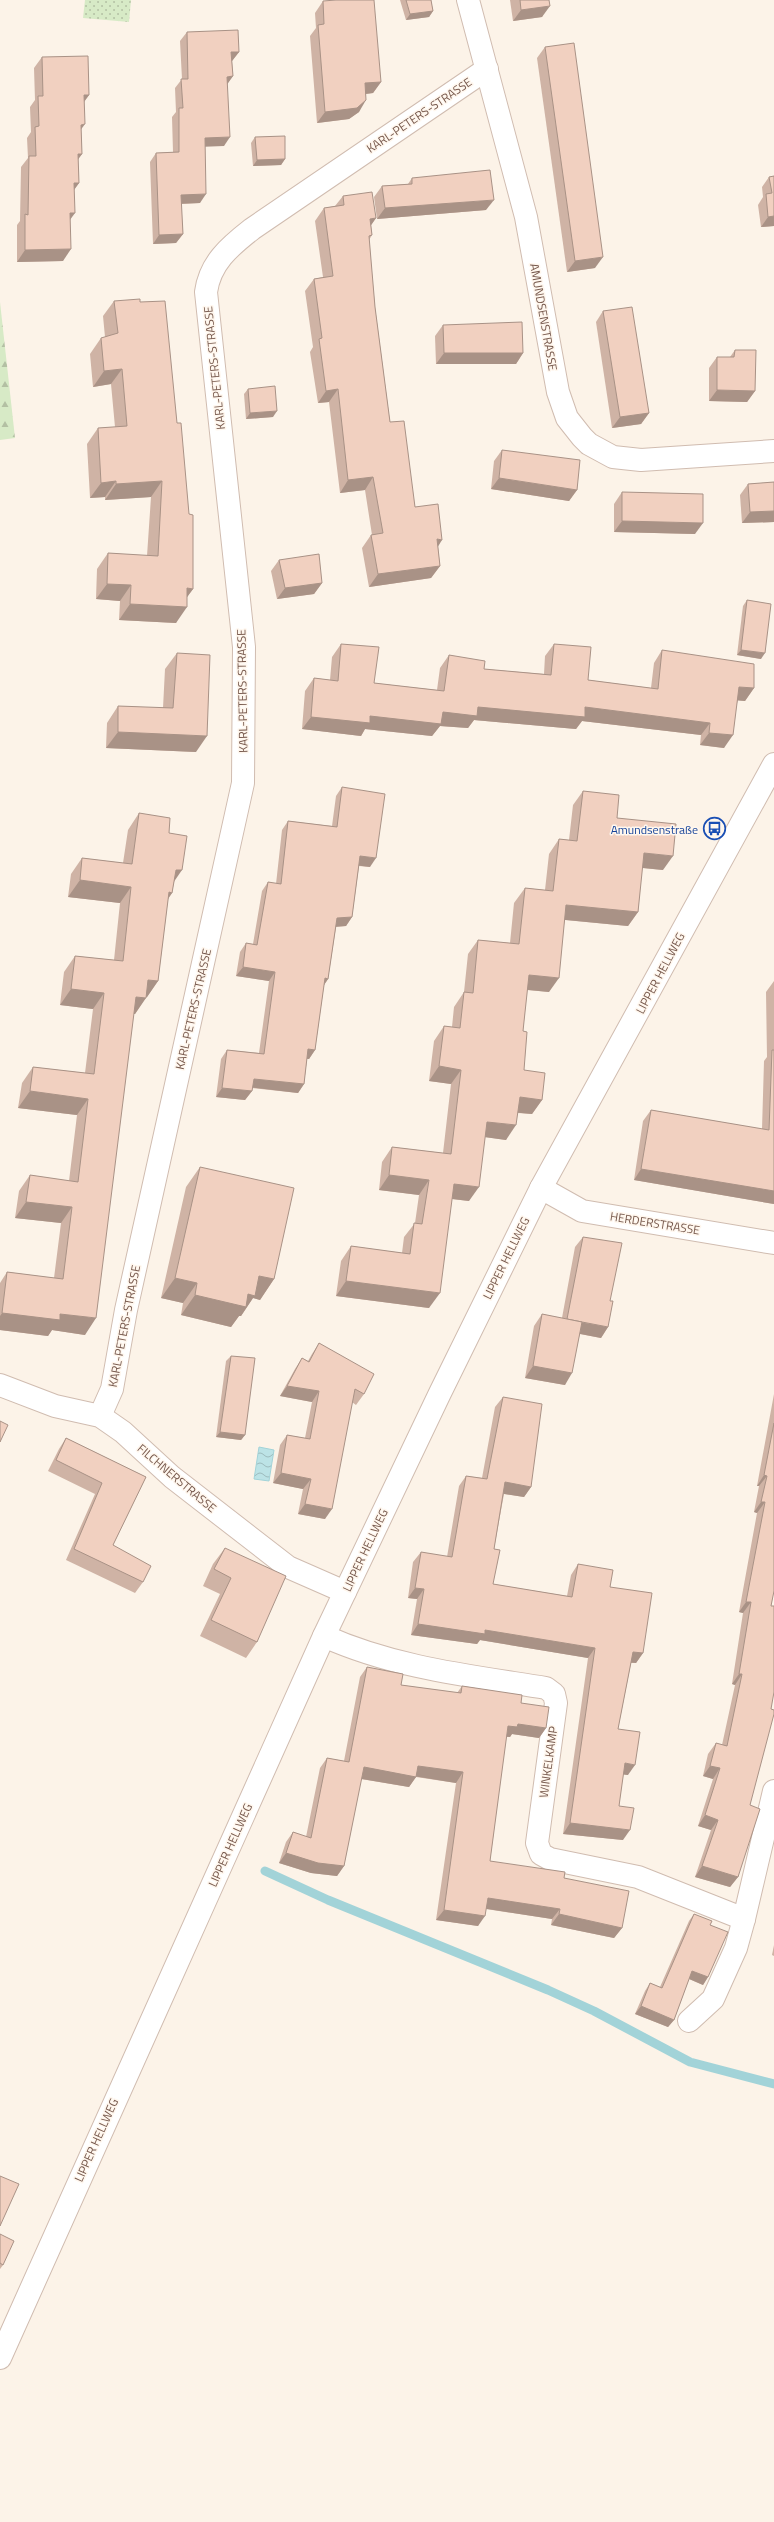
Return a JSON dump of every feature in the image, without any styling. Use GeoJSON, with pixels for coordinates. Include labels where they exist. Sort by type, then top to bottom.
{"type":"FeatureCollection","features":[{"type":"Feature","properties":{"kind":"street","name":"AMUNDSENSTRASSE"},"geometry":{"type":"LineString","coordinates":[[468,0],[526,217],[558,392],[571,423],[589,444],[613,457],[641,460],[774,451]]}},
{"type":"Feature","properties":{"kind":"street","name":"KARL-PETERS-STRASSE"},"geometry":{"type":"LineString","coordinates":[[100,1416],[112,1389],[126,1310],[243,783],[244,647],[206,292],[207,281],[213,266],[225,251],[252,229],[487,69]]}},
{"type":"Feature","properties":{"kind":"street","name":"LIPPER HELLWEG"},"geometry":{"type":"LineString","coordinates":[[0,2358],[324,1636],[541,1188],[774,764]]}},
{"type":"Feature","properties":{"kind":"street","name":"HERDERSTRASSE"},"geometry":{"type":"LineString","coordinates":[[541,1188],[582,1211],[774,1243]]}},
{"type":"Feature","properties":{"kind":"street","name":"FILCHNERSTRASSE"},"geometry":{"type":"LineString","coordinates":[[0,1385],[55,1406],[100,1416],[123,1432],[172,1478],[288,1567],[345,1592]]}},
{"type":"Feature","properties":{"kind":"street","name":"WINKELKAMP"},"geometry":{"type":"LineString","coordinates":[[324,1636],[353,1649],[415,1667],[546,1688],[554,1694],[556,1703],[537,1843],[541,1854],[550,1859],[638,1877],[744,1919]]}},
{"type":"Feature","properties":{"kind":"street"},"geometry":{"type":"LineString","coordinates":[[690,2021],[713,1999],[733,1955],[744,1919],[774,1791]]}},
{"type":"Feature","properties":{"kind":"green space"},"geometry":{"type":"Polygon","coordinates":[[[85,0],[131,0],[129,22],[83,18],[85,0]]]}},
{"type":"Feature","properties":{"kind":"green space"},"geometry":{"type":"Polygon","coordinates":[[[0,302],[15,438],[0,440],[0,302]]]}},
{"type":"Feature","properties":{"kind":"water"},"geometry":{"type":"Polygon","coordinates":[[[259,1447],[274,1450],[269,1481],[254,1479],[259,1447]]]}},
{"type":"Feature","properties":{"kind":"building"},"geometry":{"type":"Polygon","coordinates":[[[374,0],[381,82],[365,83],[366,100],[357,108],[325,112],[318,25],[324,24],[323,1],[374,0]]]}},
{"type":"Feature","properties":{"kind":"building"},"geometry":{"type":"Polygon","coordinates":[[[406,0],[431,0],[433,11],[410,14],[406,0]]]}},
{"type":"Feature","properties":{"kind":"building"},"geometry":{"type":"Polygon","coordinates":[[[520,0],[549,0],[550,6],[521,10],[520,0]]]}},
{"type":"Feature","properties":{"kind":"building"},"geometry":{"type":"Polygon","coordinates":[[[238,30],[239,52],[231,52],[233,76],[227,77],[230,137],[205,138],[206,194],[181,195],[183,234],[159,235],[156,153],[179,152],[179,108],[183,108],[181,79],[188,79],[187,32],[238,30]]]}},
{"type":"Feature","properties":{"kind":"building"},"geometry":{"type":"Polygon","coordinates":[[[574,43],[603,257],[575,261],[545,47],[574,43]]]}},
{"type":"Feature","properties":{"kind":"building"},"geometry":{"type":"Polygon","coordinates":[[[88,56],[89,95],[84,95],[85,124],[81,125],[82,154],[78,154],[79,183],[74,183],[75,213],[70,213],[71,249],[25,250],[25,214],[28,215],[29,156],[36,156],[35,127],[39,126],[38,96],[43,96],[42,57],[88,56]]]}},
{"type":"Feature","properties":{"kind":"building"},"geometry":{"type":"Polygon","coordinates":[[[285,136],[285,159],[257,160],[255,137],[285,136]]]}},
{"type":"Feature","properties":{"kind":"building"},"geometry":{"type":"Polygon","coordinates":[[[490,170],[494,200],[385,208],[382,186],[412,184],[412,178],[490,170]]]}},
{"type":"Feature","properties":{"kind":"building"},"geometry":{"type":"Polygon","coordinates":[[[774,176],[774,216],[768,217],[766,194],[772,193],[769,177],[774,176]]]}},
{"type":"Feature","properties":{"kind":"building"},"geometry":{"type":"Polygon","coordinates":[[[372,192],[376,218],[370,219],[372,235],[369,236],[375,307],[390,422],[404,421],[415,507],[438,504],[442,540],[437,539],[440,566],[378,574],[371,535],[383,533],[373,477],[348,480],[338,389],[326,391],[319,339],[322,338],[314,279],[333,276],[324,208],[344,205],[343,196],[372,192]]]}},
{"type":"Feature","properties":{"kind":"building"},"geometry":{"type":"Polygon","coordinates":[[[140,299],[140,302],[165,301],[177,423],[181,423],[189,514],[193,515],[193,589],[187,588],[187,607],[130,604],[131,585],[107,584],[108,553],[158,556],[162,481],[116,484],[116,481],[101,483],[98,428],[127,426],[122,369],[104,371],[101,338],[118,333],[114,301],[140,299]]]}},
{"type":"Feature","properties":{"kind":"building"},"geometry":{"type":"Polygon","coordinates":[[[632,307],[649,413],[620,417],[603,311],[632,307]]]}},
{"type":"Feature","properties":{"kind":"building"},"geometry":{"type":"Polygon","coordinates":[[[522,322],[523,353],[444,353],[443,325],[522,322]]]}},
{"type":"Feature","properties":{"kind":"building"},"geometry":{"type":"Polygon","coordinates":[[[735,350],[756,350],[755,391],[717,390],[717,357],[734,357],[735,350]]]}},
{"type":"Feature","properties":{"kind":"building"},"geometry":{"type":"Polygon","coordinates":[[[275,386],[277,411],[250,413],[248,389],[275,386]]]}},
{"type":"Feature","properties":{"kind":"building"},"geometry":{"type":"Polygon","coordinates":[[[502,450],[580,460],[577,490],[499,478],[502,450]]]}},
{"type":"Feature","properties":{"kind":"building"},"geometry":{"type":"Polygon","coordinates":[[[774,482],[774,511],[750,512],[748,484],[774,482]]]}},
{"type":"Feature","properties":{"kind":"building"},"geometry":{"type":"Polygon","coordinates":[[[622,492],[703,494],[703,523],[622,521],[622,492]]]}},
{"type":"Feature","properties":{"kind":"building"},"geometry":{"type":"Polygon","coordinates":[[[319,554],[322,583],[285,588],[279,560],[319,554]]]}},
{"type":"Feature","properties":{"kind":"building"},"geometry":{"type":"Polygon","coordinates":[[[747,600],[771,604],[765,653],[741,650],[747,600]]]}},
{"type":"Feature","properties":{"kind":"building"},"geometry":{"type":"Polygon","coordinates":[[[341,644],[379,647],[374,683],[444,691],[449,655],[485,661],[484,669],[551,675],[554,644],[591,647],[588,680],[658,689],[662,650],[754,664],[754,688],[739,687],[733,735],[709,733],[710,723],[585,707],[585,717],[478,707],[477,716],[443,712],[441,724],[370,716],[370,723],[311,717],[314,678],[338,681],[341,644]]]}},
{"type":"Feature","properties":{"kind":"building"},"geometry":{"type":"Polygon","coordinates":[[[177,653],[210,655],[207,736],[118,732],[118,706],[173,708],[177,653]]]}},
{"type":"Feature","properties":{"kind":"building"},"geometry":{"type":"Polygon","coordinates":[[[342,787],[385,794],[376,858],[360,856],[352,917],[337,918],[328,979],[325,978],[315,1050],[308,1049],[304,1084],[254,1079],[252,1091],[222,1088],[227,1050],[264,1054],[275,972],[243,967],[246,943],[257,945],[268,882],[281,884],[288,821],[337,827],[342,787]]]}},
{"type":"Feature","properties":{"kind":"building"},"geometry":{"type":"Polygon","coordinates":[[[583,791],[619,795],[617,818],[676,824],[673,856],[644,853],[638,912],[566,905],[559,978],[529,975],[523,1031],[527,1032],[524,1070],[545,1073],[542,1100],[520,1097],[516,1125],[487,1122],[479,1187],[454,1184],[440,1293],[346,1281],[351,1246],[410,1254],[414,1223],[422,1224],[429,1180],[389,1175],[392,1147],[451,1154],[461,1070],[439,1066],[444,1026],[460,1028],[464,992],[473,993],[478,940],[519,944],[525,888],[553,891],[559,839],[577,841],[583,791]]]}},
{"type":"Feature","properties":{"kind":"building"},"geometry":{"type":"Polygon","coordinates":[[[139,813],[170,818],[169,833],[187,836],[182,870],[176,870],[172,893],[169,892],[158,981],[148,980],[146,998],[136,997],[96,1318],[60,1314],[60,1320],[2,1313],[7,1272],[63,1279],[72,1207],[26,1202],[30,1175],[78,1182],[88,1099],[30,1091],[33,1067],[94,1074],[104,993],[71,989],[75,956],[123,961],[131,887],[80,880],[82,858],[132,864],[139,813]]]}},
{"type":"Feature","properties":{"kind":"building"},"geometry":{"type":"Polygon","coordinates":[[[772,1050],[774,1050],[774,1191],[641,1169],[651,1110],[769,1130],[772,1050]]]}},
{"type":"Feature","properties":{"kind":"building"},"geometry":{"type":"Polygon","coordinates":[[[200,1167],[294,1188],[274,1279],[259,1276],[255,1296],[248,1294],[246,1307],[195,1295],[197,1283],[175,1278],[200,1167]]]}},
{"type":"Feature","properties":{"kind":"building"},"geometry":{"type":"Polygon","coordinates":[[[583,1237],[622,1243],[610,1301],[613,1301],[608,1327],[567,1319],[583,1237]]]}},
{"type":"Feature","properties":{"kind":"building"},"geometry":{"type":"Polygon","coordinates":[[[542,1314],[582,1322],[572,1373],[533,1366],[542,1314]]]}},
{"type":"Feature","properties":{"kind":"building"},"geometry":{"type":"Polygon","coordinates":[[[319,1343],[374,1374],[364,1394],[355,1389],[332,1509],[305,1504],[311,1479],[281,1473],[287,1435],[310,1439],[319,1391],[287,1386],[302,1358],[309,1362],[319,1343]]]}},
{"type":"Feature","properties":{"kind":"building"},"geometry":{"type":"Polygon","coordinates":[[[231,1356],[255,1358],[245,1435],[220,1432],[231,1356]]]}},
{"type":"Feature","properties":{"kind":"building"},"geometry":{"type":"Polygon","coordinates":[[[503,1397],[542,1404],[531,1487],[505,1482],[494,1549],[500,1550],[493,1584],[572,1597],[578,1564],[613,1570],[610,1587],[652,1593],[643,1653],[633,1652],[618,1729],[640,1732],[635,1765],[625,1763],[619,1806],[634,1808],[630,1830],[570,1823],[595,1648],[485,1630],[485,1634],[418,1624],[424,1589],[415,1588],[421,1552],[452,1557],[466,1476],[487,1479],[503,1397]]]}},
{"type":"Feature","properties":{"kind":"building"},"geometry":{"type":"Polygon","coordinates":[[[0,1421],[8,1425],[0,1442],[0,1421]]]}},
{"type":"Feature","properties":{"kind":"building"},"geometry":{"type":"Polygon","coordinates":[[[774,1423],[774,1591],[771,1606],[774,1606],[774,1692],[771,1709],[774,1710],[774,1714],[750,1805],[760,1809],[738,1877],[702,1866],[718,1820],[705,1815],[720,1768],[710,1766],[716,1743],[727,1746],[742,1674],[739,1674],[751,1602],[746,1602],[765,1502],[761,1502],[767,1476],[764,1475],[774,1423]]]}},
{"type":"Feature","properties":{"kind":"building"},"geometry":{"type":"Polygon","coordinates":[[[66,1438],[146,1477],[113,1545],[151,1566],[143,1582],[74,1549],[102,1483],[56,1460],[66,1438]]]}},
{"type":"Feature","properties":{"kind":"building"},"geometry":{"type":"Polygon","coordinates":[[[225,1548],[286,1576],[257,1642],[211,1620],[231,1578],[214,1569],[225,1548]]]}},
{"type":"Feature","properties":{"kind":"building"},"geometry":{"type":"Polygon","coordinates":[[[367,1667],[403,1674],[401,1685],[461,1693],[462,1686],[522,1695],[521,1703],[549,1707],[546,1728],[518,1724],[517,1727],[508,1726],[490,1861],[565,1872],[564,1878],[629,1891],[622,1928],[559,1914],[560,1909],[488,1898],[485,1916],[444,1910],[463,1772],[418,1766],[416,1777],[364,1767],[344,1866],[318,1863],[286,1853],[293,1832],[311,1838],[327,1758],[349,1762],[367,1667]]]}},
{"type":"Feature","properties":{"kind":"building"},"geometry":{"type":"Polygon","coordinates":[[[694,1914],[712,1921],[710,1925],[728,1932],[708,1977],[692,1971],[674,2020],[641,2006],[650,1983],[662,1988],[694,1914]]]}},
{"type":"Feature","properties":{"kind":"building"},"geometry":{"type":"Polygon","coordinates":[[[0,2176],[19,2184],[0,2226],[0,2176]]]}},
{"type":"Feature","properties":{"kind":"building"},"geometry":{"type":"Polygon","coordinates":[[[0,2234],[14,2241],[3,2265],[0,2263],[0,2234]]]}},
{"type":"Feature","properties":{"kind":"waterway"},"geometry":{"type":"LineString","coordinates":[[265,1871],[328,1900],[548,1990],[594,2011],[690,2062],[774,2084]]}},
{"type":"Feature","properties":{"kind":"place","name":"Amundsenstraße"},"geometry":{"type":"Point","coordinates":[714,829]}}]}
